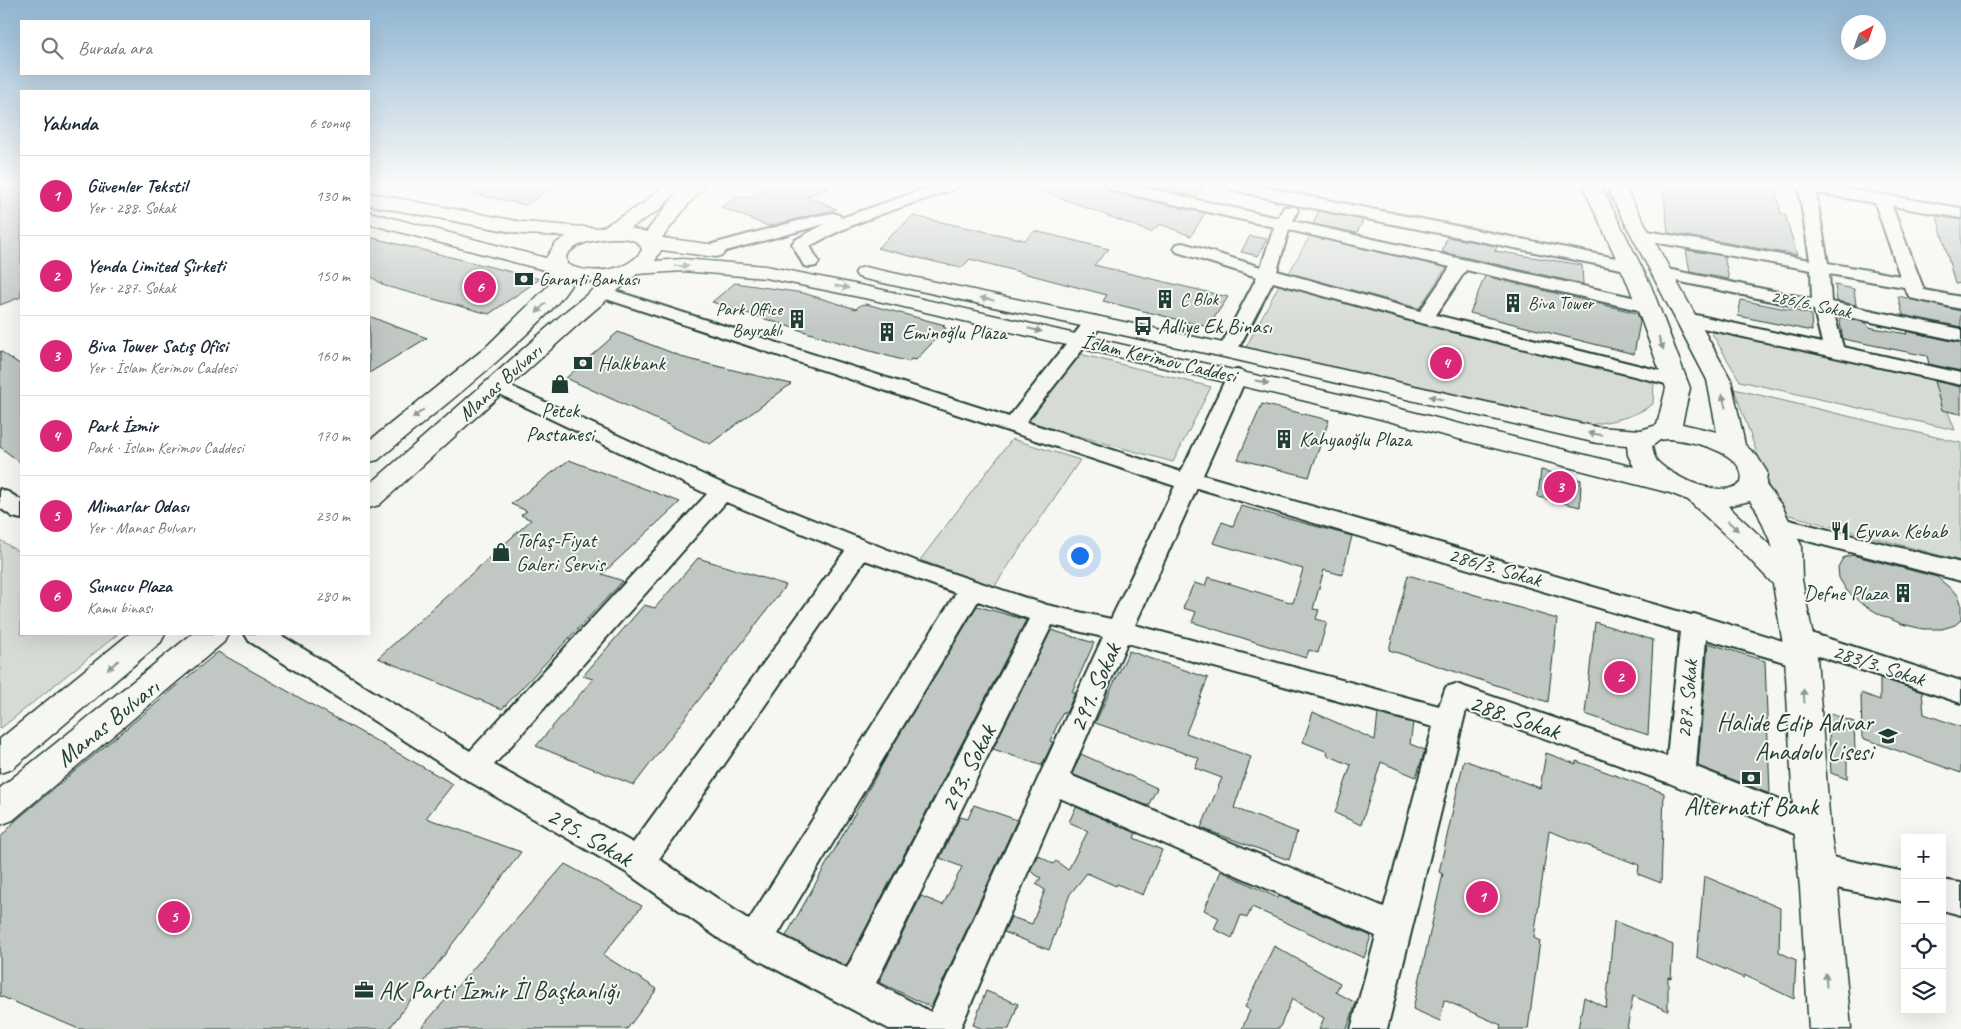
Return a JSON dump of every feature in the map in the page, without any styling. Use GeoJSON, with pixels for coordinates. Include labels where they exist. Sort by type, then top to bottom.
{"type":"FeatureCollection","features":[{"type":"Feature","properties":{"kind":"main road"},"geometry":{"type":"LineString","coordinates":[[430,234],[559,268],[568,273],[592,277],[617,274],[633,268]]}},
{"type":"Feature","properties":{"kind":"main road","name":"Manas Bulvarı"},"geometry":{"type":"LineString","coordinates":[[370,453],[513,336],[540,310],[561,285],[556,256],[569,243],[591,234]]}},
{"type":"Feature","properties":{"kind":"main road","name":"İslam Kerimov Caddesi"},"geometry":{"type":"LineString","coordinates":[[634,234],[648,242],[810,262],[1228,351],[1597,434],[1643,438]]}},
{"type":"Feature","properties":{"kind":"main road"},"geometry":{"type":"LineString","coordinates":[[648,242],[654,234]]}},
{"type":"Feature","properties":{"kind":"main road"},"geometry":{"type":"LineString","coordinates":[[1615,234],[1631,266],[1678,388],[1668,430]]}},
{"type":"Feature","properties":{"kind":"main road"},"geometry":{"type":"LineString","coordinates":[[1642,235],[1719,380],[1733,449]]}},
{"type":"Feature","properties":{"kind":"main road","name":"Manas Bulvarı"},"geometry":{"type":"LineString","coordinates":[[370,498],[567,322],[643,262],[650,255],[651,248],[648,242]]}},
{"type":"Feature","properties":{"kind":"main road","name":"İslam Kerimov Caddesi"},"geometry":{"type":"LineString","coordinates":[[633,268],[683,265],[766,272],[874,294],[1237,376],[1688,490],[1744,536],[1787,580]]}},
{"type":"Feature","properties":{"kind":"main road"},"geometry":{"type":"LineString","coordinates":[[1631,266],[1662,273]]}},
{"type":"Feature","properties":{"kind":"main road"},"geometry":{"type":"LineString","coordinates":[[1668,430],[1701,435],[1733,449],[1748,462],[1756,475],[1754,486],[1746,493],[1716,497],[1688,490],[1661,478],[1648,468],[1640,457],[1639,446],[1643,438],[1668,430]]}},
{"type":"Feature","properties":{"kind":"main road"},"geometry":{"type":"LineString","coordinates":[[1754,486],[1768,506],[1787,545],[1787,580],[1799,648],[1812,827],[1830,1029]]}},
{"type":"Feature","properties":{"kind":"main road","name":"Manas Bulvarı"},"geometry":{"type":"LineString","coordinates":[[0,759],[149,635]]}},
{"type":"Feature","properties":{"kind":"main road","name":"Manas Bulvarı"},"geometry":{"type":"LineString","coordinates":[[0,809],[213,635]]}},
{"type":"Feature","properties":{"kind":"street"},"geometry":{"type":"LineString","coordinates":[[711,250],[769,234]]}},
{"type":"Feature","properties":{"kind":"street"},"geometry":{"type":"LineString","coordinates":[[810,262],[801,244],[816,234]]}},
{"type":"Feature","properties":{"kind":"street"},"geometry":{"type":"LineString","coordinates":[[1228,351],[1266,275],[1279,234]]}},
{"type":"Feature","properties":{"kind":"street"},"geometry":{"type":"LineString","coordinates":[[1327,234],[1647,306]]}},
{"type":"Feature","properties":{"kind":"street"},"geometry":{"type":"LineString","coordinates":[[1469,234],[1631,266]]}},
{"type":"Feature","properties":{"kind":"street"},"geometry":{"type":"LineString","coordinates":[[1814,234],[1820,266],[1822,306],[1834,351]]}},
{"type":"Feature","properties":{"kind":"street"},"geometry":{"type":"LineString","coordinates":[[1894,234],[1916,294],[1961,303]]}},
{"type":"Feature","properties":{"kind":"street"},"geometry":{"type":"LineString","coordinates":[[1642,235],[1912,283]]}},
{"type":"Feature","properties":{"kind":"street"},"geometry":{"type":"LineString","coordinates":[[1183,248],[1266,275],[1424,318],[1674,380]]}},
{"type":"Feature","properties":{"kind":"street"},"geometry":{"type":"LineString","coordinates":[[1424,318],[1461,264]]}},
{"type":"Feature","properties":{"kind":"street","name":"286/6. Sokak"},"geometry":{"type":"LineString","coordinates":[[1662,273],[1961,335]]}},
{"type":"Feature","properties":{"kind":"street","name":"286/3. Sokak"},"geometry":{"type":"LineString","coordinates":[[603,292],[1188,480],[1694,624],[1799,648]]}},
{"type":"Feature","properties":{"kind":"street","name":"286/6. Sokak"},"geometry":{"type":"LineString","coordinates":[[1687,319],[1961,379]]}},
{"type":"Feature","properties":{"kind":"street"},"geometry":{"type":"LineString","coordinates":[[1014,424],[1094,322]]}},
{"type":"Feature","properties":{"kind":"street"},"geometry":{"type":"LineString","coordinates":[[506,390],[722,492],[912,569],[1045,614],[1119,631],[1237,376]]}},
{"type":"Feature","properties":{"kind":"street"},"geometry":{"type":"LineString","coordinates":[[472,768],[722,492]]}},
{"type":"Feature","properties":{"kind":"street"},"geometry":{"type":"LineString","coordinates":[[0,497],[20,510]]}},
{"type":"Feature","properties":{"kind":"street"},"geometry":{"type":"LineString","coordinates":[[1777,525],[1961,572]]}},
{"type":"Feature","properties":{"kind":"street"},"geometry":{"type":"LineString","coordinates":[[638,863],[860,548]]}},
{"type":"Feature","properties":{"kind":"street"},"geometry":{"type":"LineString","coordinates":[[756,940],[972,589]]}},
{"type":"Feature","properties":{"kind":"street","name":"293. Sokak"},"geometry":{"type":"LineString","coordinates":[[854,990],[1045,614]]}},
{"type":"Feature","properties":{"kind":"street","name":"287. Sokak"},"geometry":{"type":"LineString","coordinates":[[1680,774],[1694,624]]}},
{"type":"Feature","properties":{"kind":"street","name":"291. Sokak"},"geometry":{"type":"LineString","coordinates":[[942,1029],[1119,631],[1449,720]]}},
{"type":"Feature","properties":{"kind":"street","name":"295. Sokak"},"geometry":{"type":"LineString","coordinates":[[260,635],[472,768],[638,863],[736,930],[854,990],[925,1029]]}},
{"type":"Feature","properties":{"kind":"street","name":"283/3. Sokak"},"geometry":{"type":"LineString","coordinates":[[1799,648],[1961,692]]}},
{"type":"Feature","properties":{"kind":"street","name":"288. Sokak"},"geometry":{"type":"LineString","coordinates":[[1369,1029],[1456,695],[1680,774],[1812,827]]}},
{"type":"Feature","properties":{"kind":"street"},"geometry":{"type":"LineString","coordinates":[[1052,780],[1395,928]]}},
{"type":"Feature","properties":{"kind":"street"},"geometry":{"type":"LineString","coordinates":[[1817,869],[1901,887]]}},
{"type":"Feature","properties":{"kind":"street"},"geometry":{"type":"LineString","coordinates":[[1946,896],[1961,899]]}},
{"type":"Feature","properties":{"kind":"shaded area"},"geometry":{"type":"Polygon","coordinates":[[[1311,234],[1321,234],[1448,264],[1419,308],[1289,273],[1311,234]]]}},
{"type":"Feature","properties":{"kind":"shaded area"},"geometry":{"type":"Polygon","coordinates":[[[1281,281],[1654,382],[1653,404],[1630,416],[1589,425],[1245,349],[1281,281]]]}},
{"type":"Feature","properties":{"kind":"shaded area"},"geometry":{"type":"Polygon","coordinates":[[[1710,330],[1936,381],[1955,430],[1740,381],[1710,330]]]}},
{"type":"Feature","properties":{"kind":"shaded area"},"geometry":{"type":"Polygon","coordinates":[[[1076,353],[1211,387],[1173,462],[1028,422],[1076,353]]]}},
{"type":"Feature","properties":{"kind":"shaded area"},"geometry":{"type":"Polygon","coordinates":[[[1734,389],[1961,443],[1961,561],[1778,512],[1734,389]]]}},
{"type":"Feature","properties":{"kind":"shaded area"},"geometry":{"type":"Polygon","coordinates":[[[1012,439],[1080,460],[994,587],[920,560],[1012,439]]]}},
{"type":"Feature","properties":{"kind":"shaded area"},"geometry":{"type":"Polygon","coordinates":[[[0,540],[20,552],[20,635],[117,635],[0,729],[0,540]]]}},
{"type":"Feature","properties":{"kind":"building"},"geometry":{"type":"Polygon","coordinates":[[[0,234],[20,234],[20,297],[0,305],[0,234]]]}},
{"type":"Feature","properties":{"kind":"building"},"geometry":{"type":"Polygon","coordinates":[[[893,234],[997,234],[1025,240],[1032,234],[1047,234],[1109,249],[1094,265],[1228,297],[1208,327],[1103,301],[1107,295],[970,259],[961,268],[877,248],[893,234]]]}},
{"type":"Feature","properties":{"kind":"building"},"geometry":{"type":"Polygon","coordinates":[[[1674,234],[1791,234],[1797,255],[1674,234]]]}},
{"type":"Feature","properties":{"kind":"building"},"geometry":{"type":"Polygon","coordinates":[[[1942,234],[1961,234],[1961,283],[1955,284],[1942,234]]]}},
{"type":"Feature","properties":{"kind":"building"},"geometry":{"type":"Polygon","coordinates":[[[1250,236],[1267,239],[1258,256],[1241,252],[1250,236]]]}},
{"type":"Feature","properties":{"kind":"building"},"geometry":{"type":"Polygon","coordinates":[[[370,237],[540,279],[489,314],[385,286],[370,276],[370,237]]]}},
{"type":"Feature","properties":{"kind":"building"},"geometry":{"type":"Polygon","coordinates":[[[1447,237],[1497,246],[1495,251],[1582,265],[1583,284],[1442,252],[1447,237]]]}},
{"type":"Feature","properties":{"kind":"building"},"geometry":{"type":"Polygon","coordinates":[[[1686,250],[1724,256],[1729,279],[1690,272],[1686,250]]]}},
{"type":"Feature","properties":{"kind":"building","name":"Biva Tower"},"geometry":{"type":"Polygon","coordinates":[[[1485,276],[1637,313],[1640,322],[1634,354],[1470,313],[1485,276]]]}},
{"type":"Feature","properties":{"kind":"building"},"geometry":{"type":"Polygon","coordinates":[[[735,283],[803,293],[856,309],[860,305],[866,304],[945,325],[943,327],[946,328],[916,360],[911,359],[909,362],[828,339],[712,302],[735,283]]]}},
{"type":"Feature","properties":{"kind":"building"},"geometry":{"type":"Polygon","coordinates":[[[1835,285],[1854,289],[1856,305],[1837,301],[1835,285]]]}},
{"type":"Feature","properties":{"kind":"building"},"geometry":{"type":"Polygon","coordinates":[[[1898,296],[1961,311],[1961,327],[1903,315],[1898,296]]]}},
{"type":"Feature","properties":{"kind":"building"},"geometry":{"type":"Polygon","coordinates":[[[1741,300],[1811,314],[1812,331],[1738,316],[1741,300]]]}},
{"type":"Feature","properties":{"kind":"building"},"geometry":{"type":"Polygon","coordinates":[[[370,316],[427,338],[370,372],[370,316]]]}},
{"type":"Feature","properties":{"kind":"building"},"geometry":{"type":"Polygon","coordinates":[[[1839,317],[1859,321],[1867,324],[1868,327],[1907,334],[1906,331],[1961,343],[1961,371],[1929,364],[1927,356],[1843,339],[1839,317]]]}},
{"type":"Feature","properties":{"kind":"building"},"geometry":{"type":"Polygon","coordinates":[[[618,332],[688,359],[791,384],[710,444],[566,378],[618,332]]]}},
{"type":"Feature","properties":{"kind":"building"},"geometry":{"type":"Polygon","coordinates":[[[0,351],[20,364],[20,462],[0,447],[0,351]]]}},
{"type":"Feature","properties":{"kind":"building"},"geometry":{"type":"Polygon","coordinates":[[[1934,381],[1961,387],[1961,414],[1942,410],[1934,381]]]}},
{"type":"Feature","properties":{"kind":"building","name":"Kahyaoğlu Plaza"},"geometry":{"type":"Polygon","coordinates":[[[1262,404],[1329,420],[1309,477],[1238,459],[1262,404]]]}},
{"type":"Feature","properties":{"kind":"building"},"geometry":{"type":"Polygon","coordinates":[[[569,460],[680,502],[602,574],[623,581],[502,709],[378,658],[531,520],[521,515],[527,511],[511,504],[569,460]]]}},
{"type":"Feature","properties":{"kind":"building"},"geometry":{"type":"Polygon","coordinates":[[[1541,470],[1581,480],[1580,507],[1538,497],[1541,470]]]}},
{"type":"Feature","properties":{"kind":"building"},"geometry":{"type":"Polygon","coordinates":[[[1241,506],[1352,536],[1342,575],[1324,570],[1313,609],[1319,610],[1316,619],[1327,622],[1318,653],[1309,650],[1306,658],[1192,622],[1196,612],[1183,608],[1194,583],[1205,586],[1208,577],[1293,603],[1303,569],[1213,543],[1222,522],[1233,526],[1241,506]]]}},
{"type":"Feature","properties":{"kind":"building","name":"Defne Plaza"},"geometry":{"type":"Polygon","coordinates":[[[1852,555],[1937,577],[1958,595],[1961,603],[1961,620],[1955,625],[1942,629],[1923,629],[1902,624],[1862,604],[1847,591],[1839,578],[1838,567],[1843,558],[1852,555]]]}},
{"type":"Feature","properties":{"kind":"building"},"geometry":{"type":"Polygon","coordinates":[[[698,558],[786,585],[634,785],[536,746],[593,679],[583,676],[644,605],[655,608],[698,558]]]}},
{"type":"Feature","properties":{"kind":"building"},"geometry":{"type":"Polygon","coordinates":[[[1408,575],[1557,619],[1548,702],[1389,650],[1408,575]]]}},
{"type":"Feature","properties":{"kind":"building"},"geometry":{"type":"Polygon","coordinates":[[[977,606],[1026,620],[846,966],[786,936],[891,749],[977,606]]]}},
{"type":"Feature","properties":{"kind":"building"},"geometry":{"type":"Polygon","coordinates":[[[1595,622],[1653,640],[1648,735],[1585,714],[1595,622]]]}},
{"type":"Feature","properties":{"kind":"building"},"geometry":{"type":"Polygon","coordinates":[[[1051,630],[1094,643],[1072,692],[1075,693],[1066,713],[1063,712],[1050,741],[1053,742],[1042,765],[1040,765],[993,749],[1051,630]]]}},
{"type":"Feature","properties":{"kind":"building"},"geometry":{"type":"Polygon","coordinates":[[[1708,643],[1765,661],[1770,794],[1698,766],[1708,643]]]}},
{"type":"Feature","properties":{"kind":"building"},"geometry":{"type":"Polygon","coordinates":[[[1129,651],[1208,678],[1186,733],[1251,757],[1234,808],[1297,832],[1289,860],[1201,828],[1222,778],[1195,768],[1199,758],[1095,723],[1129,651]]]}},
{"type":"Feature","properties":{"kind":"building"},"geometry":{"type":"Polygon","coordinates":[[[218,652],[453,784],[426,818],[521,852],[389,1029],[79,1029],[0,996],[0,838],[15,821],[218,652]]]}},
{"type":"Feature","properties":{"kind":"building","name":"Halide Edip Adıvar Anadolu Lisesi"},"geometry":{"type":"Polygon","coordinates":[[[1880,678],[1922,692],[1924,714],[1961,727],[1961,773],[1862,738],[1861,693],[1880,700],[1880,678]]]}},
{"type":"Feature","properties":{"kind":"building"},"geometry":{"type":"Polygon","coordinates":[[[1313,712],[1375,740],[1378,714],[1413,723],[1410,744],[1425,750],[1416,777],[1381,762],[1361,825],[1335,813],[1351,765],[1327,755],[1328,752],[1303,742],[1313,712]]]}},
{"type":"Feature","properties":{"kind":"building"},"geometry":{"type":"Polygon","coordinates":[[[1828,713],[1854,722],[1855,752],[1847,749],[1847,779],[1831,773],[1828,713]]]}},
{"type":"Feature","properties":{"kind":"building"},"geometry":{"type":"Polygon","coordinates":[[[1546,753],[1576,764],[1576,761],[1664,793],[1661,883],[1638,874],[1639,865],[1549,831],[1534,938],[1540,941],[1528,1029],[1500,1029],[1501,1025],[1444,1000],[1440,1021],[1413,1009],[1443,874],[1439,872],[1464,760],[1540,788],[1546,753]]]}},
{"type":"Feature","properties":{"kind":"building"},"geometry":{"type":"Polygon","coordinates":[[[1081,754],[1157,788],[1148,806],[1072,774],[1081,754]]]}},
{"type":"Feature","properties":{"kind":"building"},"geometry":{"type":"Polygon","coordinates":[[[974,805],[1017,820],[931,1007],[879,982],[921,896],[943,905],[962,867],[940,858],[960,817],[968,819],[974,805]]]}},
{"type":"Feature","properties":{"kind":"building"},"geometry":{"type":"Polygon","coordinates":[[[1076,807],[1136,833],[1134,838],[1162,850],[1143,895],[1087,873],[1070,894],[1049,950],[1004,932],[1011,917],[1032,924],[1045,890],[1036,884],[1041,878],[1030,871],[1038,855],[1053,864],[1056,861],[1068,870],[1088,831],[1069,822],[1076,807]]]}},
{"type":"Feature","properties":{"kind":"building"},"geometry":{"type":"Polygon","coordinates":[[[565,864],[642,906],[603,955],[657,989],[627,1029],[420,1029],[565,864]]]}},
{"type":"Feature","properties":{"kind":"building"},"geometry":{"type":"Polygon","coordinates":[[[1221,871],[1278,898],[1279,896],[1371,936],[1364,958],[1252,907],[1247,918],[1241,915],[1232,938],[1214,929],[1219,918],[1204,910],[1221,871]]]}},
{"type":"Feature","properties":{"kind":"building"},"geometry":{"type":"Polygon","coordinates":[[[1704,876],[1780,908],[1779,952],[1796,960],[1794,999],[1744,975],[1744,978],[1697,957],[1704,876]]]}},
{"type":"Feature","properties":{"kind":"building"},"geometry":{"type":"Polygon","coordinates":[[[1614,921],[1673,945],[1671,978],[1668,977],[1668,1011],[1633,996],[1627,1029],[1578,1029],[1584,997],[1606,1008],[1614,921]]]}},
{"type":"Feature","properties":{"kind":"building"},"geometry":{"type":"Polygon","coordinates":[[[1274,946],[1340,983],[1336,992],[1356,1003],[1347,1029],[1319,1029],[1324,1018],[1292,999],[1279,1029],[1242,1029],[1250,1010],[1245,1007],[1274,946]]]}},
{"type":"Feature","properties":{"kind":"building"},"geometry":{"type":"Polygon","coordinates":[[[986,991],[1018,1004],[1009,1029],[983,1029],[973,1025],[986,991]]]}},
{"type":"Feature","properties":{"kind":"place","name":"Garanti Bankası"},"geometry":{"type":"Point","coordinates":[524,279]}},
{"type":"Feature","properties":{"kind":"place","name":"Sunucu Plaza"},"geometry":{"type":"Point","coordinates":[480,287]}},
{"type":"Feature","properties":{"kind":"place","name":"C Blok"},"geometry":{"type":"Point","coordinates":[1165,299]}},
{"type":"Feature","properties":{"kind":"place","name":"Biva Tower"},"geometry":{"type":"Point","coordinates":[1513,303]}},
{"type":"Feature","properties":{"kind":"place","name":"Park Office Bayraklı"},"geometry":{"type":"Point","coordinates":[797,319]}},
{"type":"Feature","properties":{"kind":"place","name":"Adliye Ek Binası"},"geometry":{"type":"Point","coordinates":[1143,326]}},
{"type":"Feature","properties":{"kind":"place","name":"Eminoğlu Plaza"},"geometry":{"type":"Point","coordinates":[887,332]}},
{"type":"Feature","properties":{"kind":"place","name":"Halkbank"},"geometry":{"type":"Point","coordinates":[583,363]}},
{"type":"Feature","properties":{"kind":"place","name":"Park İzmir"},"geometry":{"type":"Point","coordinates":[1446,363]}},
{"type":"Feature","properties":{"kind":"place","name":"Petek Pastanesi"},"geometry":{"type":"Point","coordinates":[560,384]}},
{"type":"Feature","properties":{"kind":"place","name":"Kahyaoğlu Plaza"},"geometry":{"type":"Point","coordinates":[1284,439]}},
{"type":"Feature","properties":{"kind":"place","name":"Biva Tower Satış Ofisi"},"geometry":{"type":"Point","coordinates":[1560,487]}},
{"type":"Feature","properties":{"kind":"place","name":"Eyvan Kebab"},"geometry":{"type":"Point","coordinates":[1840,531]}},
{"type":"Feature","properties":{"kind":"place","name":"Tofaş-Fiyat Galeri Servis"},"geometry":{"type":"Point","coordinates":[501,552]}},
{"type":"Feature","properties":{"kind":"place","name":"Defne Plaza"},"geometry":{"type":"Point","coordinates":[1903,593]}},
{"type":"Feature","properties":{"kind":"place","name":"Yenda Limited Şirketi"},"geometry":{"type":"Point","coordinates":[1620,677]}},
{"type":"Feature","properties":{"kind":"place","name":"Halide Edip Adıvar Anadolu Lisesi"},"geometry":{"type":"Point","coordinates":[1888,736]}},
{"type":"Feature","properties":{"kind":"place","name":"Alternatif Bank"},"geometry":{"type":"Point","coordinates":[1751,778]}},
{"type":"Feature","properties":{"kind":"place","name":"Güvenler Tekstil"},"geometry":{"type":"Point","coordinates":[1482,897]}},
{"type":"Feature","properties":{"kind":"place","name":"Mimarlar Odası"},"geometry":{"type":"Point","coordinates":[174,917]}},
{"type":"Feature","properties":{"kind":"place","name":"AK Parti İzmir İl Başkanlığı"},"geometry":{"type":"Point","coordinates":[364,990]}}]}
